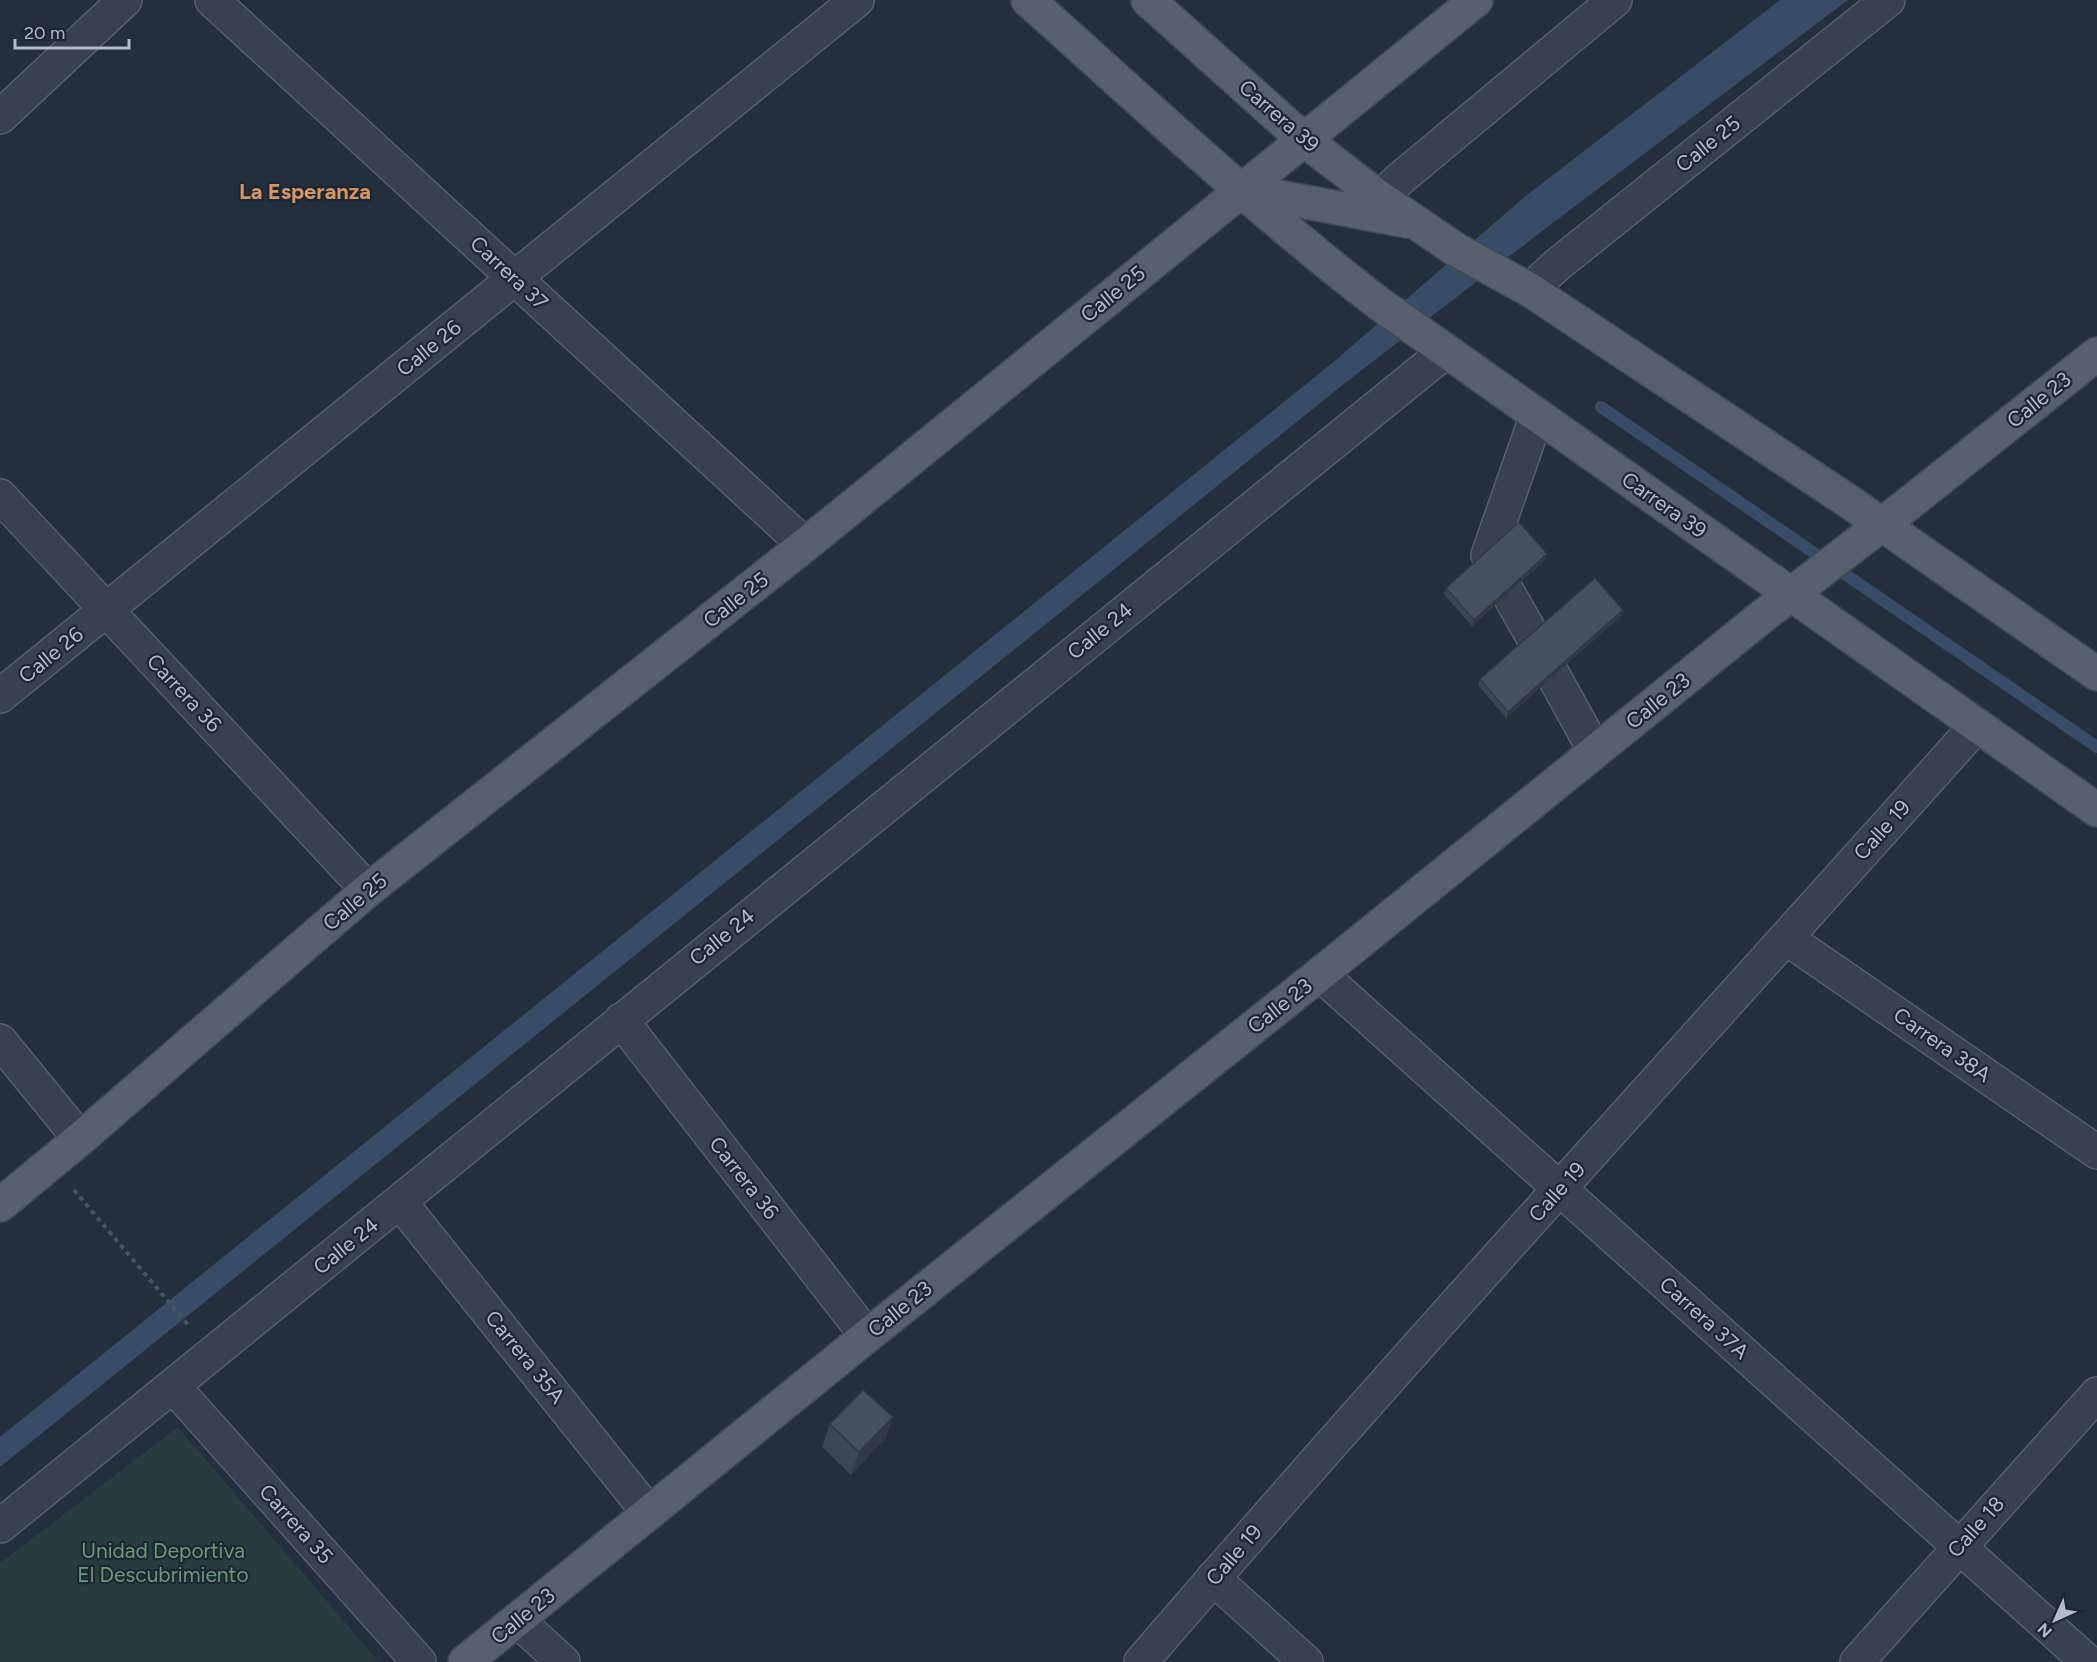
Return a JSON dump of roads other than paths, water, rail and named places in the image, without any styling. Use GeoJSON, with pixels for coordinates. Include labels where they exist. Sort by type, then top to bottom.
{"type":"FeatureCollection","features":[{"type":"Feature","properties":{"kind":"main road","name":"Carrera 39"},"geometry":{"type":"LineString","coordinates":[[1028,0],[1240,190],[1326,263],[1381,305],[2097,810]]}},
{"type":"Feature","properties":{"kind":"main road","name":"Carrera 39"},"geometry":{"type":"LineString","coordinates":[[1148,0],[1303,139],[1367,205]]}},
{"type":"Feature","properties":{"kind":"main road","name":"Calle 25"},"geometry":{"type":"LineString","coordinates":[[0,1204],[80,1139],[368,890],[805,545],[1476,0]]}},
{"type":"Feature","properties":{"kind":"main road","name":"Carrera 39"},"geometry":{"type":"LineString","coordinates":[[1240,190],[1367,205],[1416,223],[1455,249],[1516,282],[1875,530],[2097,674]]}},
{"type":"Feature","properties":{"kind":"main road","name":"Calle 23"},"geometry":{"type":"LineString","coordinates":[[465,1662],[1595,751],[2097,354]]}},
{"type":"Feature","properties":{"kind":"street"},"geometry":{"type":"LineString","coordinates":[[0,117],[125,0]]}},
{"type":"Feature","properties":{"kind":"street","name":"Carrera 37"},"geometry":{"type":"LineString","coordinates":[[213,0],[805,545]]}},
{"type":"Feature","properties":{"kind":"street","name":"Calle 26"},"geometry":{"type":"LineString","coordinates":[[0,696],[857,0]]}},
{"type":"Feature","properties":{"kind":"street"},"geometry":{"type":"LineString","coordinates":[[1367,205],[1615,0]]}},
{"type":"Feature","properties":{"kind":"street","name":"Calle 25"},"geometry":{"type":"LineString","coordinates":[[1516,282],[1557,265],[1887,0]]}},
{"type":"Feature","properties":{"kind":"street","name":"Calle 24"},"geometry":{"type":"LineString","coordinates":[[0,1526],[400,1202],[1438,345]]}},
{"type":"Feature","properties":{"kind":"street"},"geometry":{"type":"LineString","coordinates":[[1488,555],[1537,415]]}},
{"type":"Feature","properties":{"kind":"street","name":"Carrera 36"},"geometry":{"type":"LineString","coordinates":[[0,496],[368,890]]}},
{"type":"Feature","properties":{"kind":"street"},"geometry":{"type":"LineString","coordinates":[[1508,593],[1533,637]]}},
{"type":"Feature","properties":{"kind":"street"},"geometry":{"type":"LineString","coordinates":[[1553,675],[1595,751]]}},
{"type":"Feature","properties":{"kind":"street","name":"Calle 19"},"geometry":{"type":"LineString","coordinates":[[1141,1662],[1559,1189],[1977,725]]}},
{"type":"Feature","properties":{"kind":"street","name":"Carrera 38A"},"geometry":{"type":"LineString","coordinates":[[1786,938],[2097,1152]]}},
{"type":"Feature","properties":{"kind":"street","name":"Carrera 37A"},"geometry":{"type":"LineString","coordinates":[[1320,974],[2088,1662]]}},
{"type":"Feature","properties":{"kind":"street","name":"Carrera 36"},"geometry":{"type":"LineString","coordinates":[[621,1020],[867,1336]]}},
{"type":"Feature","properties":{"kind":"street"},"geometry":{"type":"LineString","coordinates":[[0,1041],[80,1139]]}},
{"type":"Feature","properties":{"kind":"street","name":"Carrera 35A"},"geometry":{"type":"LineString","coordinates":[[400,1202],[649,1513]]}},
{"type":"Feature","properties":{"kind":"street","name":"Carrera 35"},"geometry":{"type":"LineString","coordinates":[[173,1386],[419,1662]]}},
{"type":"Feature","properties":{"kind":"street","name":"Calle 18"},"geometry":{"type":"LineString","coordinates":[[1857,1662],[2097,1394]]}},
{"type":"Feature","properties":{"kind":"street"},"geometry":{"type":"LineString","coordinates":[[1214,1578],[1306,1662]]}},
{"type":"Feature","properties":{"kind":"street"},"geometry":{"type":"LineString","coordinates":[[517,1620],[563,1662]]}},
{"type":"Feature","properties":{"kind":"water"},"geometry":{"type":"Polygon","coordinates":[[[1780,0],[1848,0],[1345,383],[0,1467],[0,1437],[1331,364],[1527,195],[1780,0]]]}},
{"type":"Feature","properties":{"kind":"waterway"},"geometry":{"type":"LineString","coordinates":[[1601,407],[2097,747]]}},
{"type":"Feature","properties":{"kind":"district","name":"La Esperanza"},"geometry":{"type":"Point","coordinates":[305,191]}},
{"type":"Feature","properties":{"kind":"park label","name":"Unidad Deportiva El Descubrimiento"},"geometry":{"type":"Point","coordinates":[163,1563]}}]}
